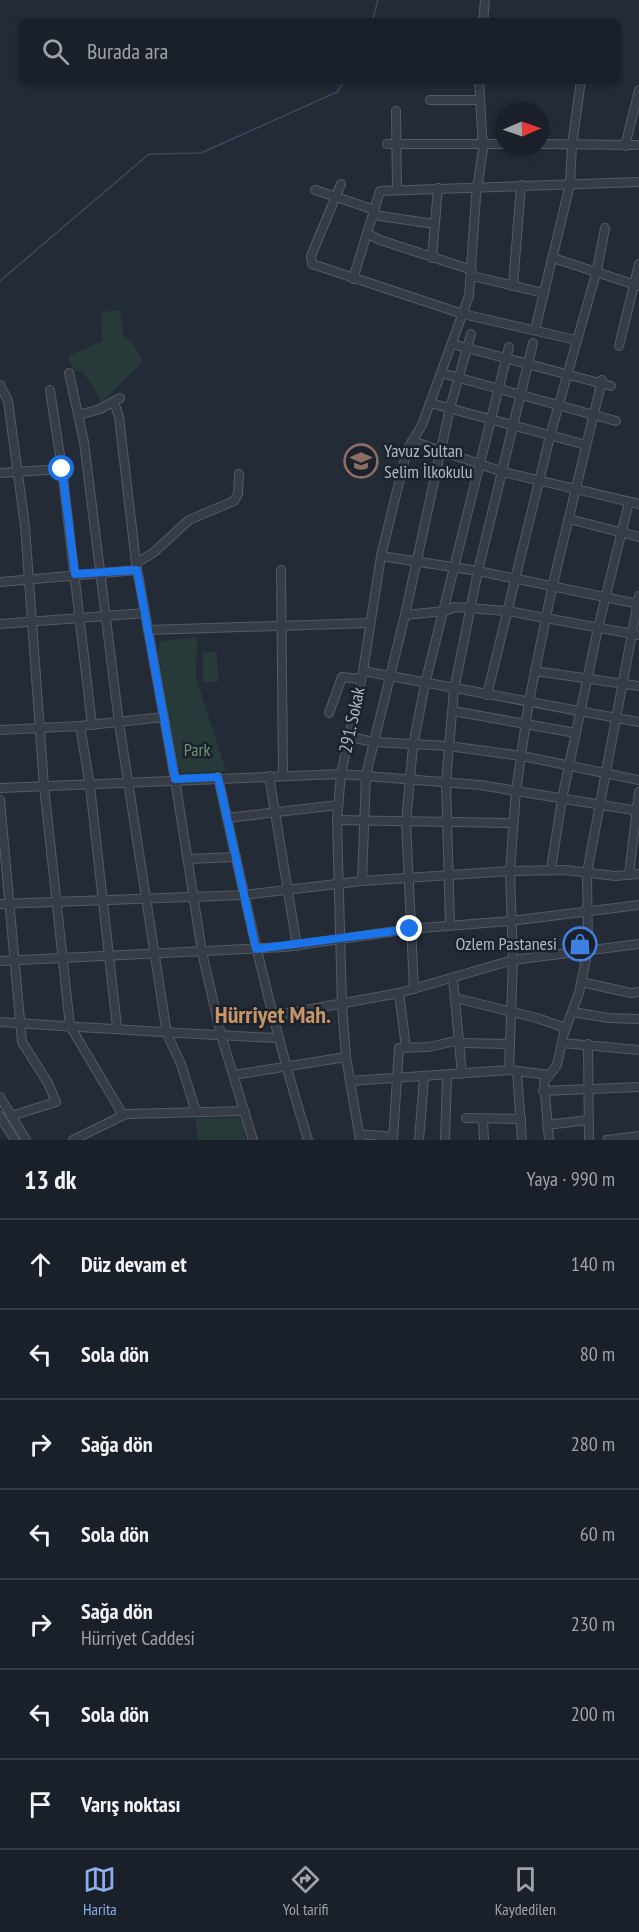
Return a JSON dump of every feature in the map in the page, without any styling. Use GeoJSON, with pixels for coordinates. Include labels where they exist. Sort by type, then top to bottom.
{"type":"FeatureCollection","features":[{"type":"Feature","properties":{"kind":"street"},"geometry":{"type":"LineString","coordinates":[[483,18],[484,0]]}},
{"type":"Feature","properties":{"kind":"street","name":"291. Sokak"},"geometry":{"type":"LineString","coordinates":[[360,1137],[346,1057],[342,1005],[337,820],[341,774],[362,675],[381,555],[406,450],[422,425],[463,314],[472,273],[483,144],[478,84]]}},
{"type":"Feature","properties":{"kind":"street"},"geometry":{"type":"LineString","coordinates":[[535,330],[570,184],[572,145],[580,84]]}},
{"type":"Feature","properties":{"kind":"street"},"geometry":{"type":"LineString","coordinates":[[625,146],[639,90]]}},
{"type":"Feature","properties":{"kind":"street"},"geometry":{"type":"LineString","coordinates":[[429,100],[480,100]]}},
{"type":"Feature","properties":{"kind":"street"},"geometry":{"type":"LineString","coordinates":[[396,111],[391,144],[397,190]]}},
{"type":"Feature","properties":{"kind":"street"},"geometry":{"type":"LineString","coordinates":[[391,144],[495,144]]}},
{"type":"Feature","properties":{"kind":"street"},"geometry":{"type":"LineString","coordinates":[[549,144],[639,145]]}},
{"type":"Feature","properties":{"kind":"street"},"geometry":{"type":"LineString","coordinates":[[353,279],[380,191],[639,182]]}},
{"type":"Feature","properties":{"kind":"street"},"geometry":{"type":"LineString","coordinates":[[341,184],[310,263],[463,314],[576,340]]}},
{"type":"Feature","properties":{"kind":"street"},"geometry":{"type":"LineString","coordinates":[[513,286],[521,185]]}},
{"type":"Feature","properties":{"kind":"street"},"geometry":{"type":"LineString","coordinates":[[432,258],[438,188]]}},
{"type":"Feature","properties":{"kind":"street"},"geometry":{"type":"LineString","coordinates":[[315,190],[336,196],[374,213],[434,224]]}},
{"type":"Feature","properties":{"kind":"street"},"geometry":{"type":"LineString","coordinates":[[487,695],[558,405],[597,270],[605,228]]}},
{"type":"Feature","properties":{"kind":"street"},"geometry":{"type":"LineString","coordinates":[[368,234],[472,273],[544,293]]}},
{"type":"Feature","properties":{"kind":"street"},"geometry":{"type":"LineString","coordinates":[[553,258],[597,270],[636,285]]}},
{"type":"Feature","properties":{"kind":"street"},"geometry":{"type":"LineString","coordinates":[[620,345],[636,285],[639,264]]}},
{"type":"Feature","properties":{"kind":"street"},"geometry":{"type":"LineString","coordinates":[[362,881],[366,775],[405,615],[450,408],[471,334]]}},
{"type":"Feature","properties":{"kind":"street"},"geometry":{"type":"LineString","coordinates":[[450,926],[446,782],[454,690],[478,572],[533,343]]}},
{"type":"Feature","properties":{"kind":"street"},"geometry":{"type":"LineString","coordinates":[[452,344],[611,386]]}},
{"type":"Feature","properties":{"kind":"street"},"geometry":{"type":"LineString","coordinates":[[414,989],[406,822],[413,746],[425,684],[456,569],[509,347]]}},
{"type":"Feature","properties":{"kind":"street"},"geometry":{"type":"LineString","coordinates":[[69,373],[80,415],[119,723],[167,1034],[181,1064],[196,1112]]}},
{"type":"Feature","properties":{"kind":"street"},"geometry":{"type":"LineString","coordinates":[[441,373],[616,421]]}},
{"type":"Feature","properties":{"kind":"street"},"geometry":{"type":"LineString","coordinates":[[522,1140],[510,1044],[513,960],[510,871],[516,791],[529,701],[552,588],[602,382]]}},
{"type":"Feature","properties":{"kind":"street"},"geometry":{"type":"LineString","coordinates":[[0,385],[18,473],[42,728],[44,786],[69,1026],[123,1115]]}},
{"type":"Feature","properties":{"kind":"street"},"geometry":{"type":"LineString","coordinates":[[50,390],[62,469],[92,725]]}},
{"type":"Feature","properties":{"kind":"street"},"geometry":{"type":"LineString","coordinates":[[80,415],[117,400],[136,566],[175,779],[202,952],[221,1035],[253,1140]]}},
{"type":"Feature","properties":{"kind":"street"},"geometry":{"type":"LineString","coordinates":[[430,403],[585,445]]}},
{"type":"Feature","properties":{"kind":"street"},"geometry":{"type":"LineString","coordinates":[[412,441],[539,482],[639,504]]}},
{"type":"Feature","properties":{"kind":"street"},"geometry":{"type":"LineString","coordinates":[[0,473],[62,469]]}},
{"type":"Feature","properties":{"kind":"street"},"geometry":{"type":"LineString","coordinates":[[0,582],[75,574],[100,574],[136,566],[189,520],[234,501],[238,494],[238,474]]}},
{"type":"Feature","properties":{"kind":"street"},"geometry":{"type":"LineString","coordinates":[[551,869],[562,799],[598,628],[629,502]]}},
{"type":"Feature","properties":{"kind":"street"},"geometry":{"type":"LineString","coordinates":[[569,519],[639,537]]}},
{"type":"Feature","properties":{"kind":"street"},"geometry":{"type":"LineString","coordinates":[[381,555],[605,598],[638,602],[635,634],[587,873],[588,949],[557,1065],[544,1082],[549,1140]]}},
{"type":"Feature","properties":{"kind":"street"},"geometry":{"type":"LineString","coordinates":[[281,570],[284,775]]}},
{"type":"Feature","properties":{"kind":"street"},"geometry":{"type":"LineString","coordinates":[[405,615],[445,611],[455,607],[471,608],[507,611],[635,634]]}},
{"type":"Feature","properties":{"kind":"street"},"geometry":{"type":"LineString","coordinates":[[0,624],[145,613]]}},
{"type":"Feature","properties":{"kind":"street"},"geometry":{"type":"LineString","coordinates":[[148,630],[369,623]]}},
{"type":"Feature","properties":{"kind":"street"},"geometry":{"type":"LineString","coordinates":[[535,671],[639,686]]}},
{"type":"Feature","properties":{"kind":"street"},"geometry":{"type":"LineString","coordinates":[[328,713],[342,677],[362,675],[390,677],[639,722]]}},
{"type":"Feature","properties":{"kind":"street"},"geometry":{"type":"LineString","coordinates":[[453,711],[576,734]]}},
{"type":"Feature","properties":{"kind":"street"},"geometry":{"type":"LineString","coordinates":[[0,730],[119,723],[164,717]]}},
{"type":"Feature","properties":{"kind":"street"},"geometry":{"type":"LineString","coordinates":[[80,726],[90,786],[117,1027]]}},
{"type":"Feature","properties":{"kind":"street"},"geometry":{"type":"LineString","coordinates":[[350,737],[374,742],[413,746],[448,746],[522,756],[639,780]]}},
{"type":"Feature","properties":{"kind":"street"},"geometry":{"type":"LineString","coordinates":[[0,788],[90,786],[218,777],[341,774],[446,782],[638,811]]}},
{"type":"Feature","properties":{"kind":"street"},"geometry":{"type":"LineString","coordinates":[[269,776],[297,946]]}},
{"type":"Feature","properties":{"kind":"street"},"geometry":{"type":"LineString","coordinates":[[218,777],[278,1038],[308,1140]]}},
{"type":"Feature","properties":{"kind":"street"},"geometry":{"type":"LineString","coordinates":[[629,874],[639,792]]}},
{"type":"Feature","properties":{"kind":"street"},"geometry":{"type":"LineString","coordinates":[[0,800],[22,1042],[48,1083],[56,1102],[11,1116]]}},
{"type":"Feature","properties":{"kind":"street"},"geometry":{"type":"LineString","coordinates":[[227,818],[338,805]]}},
{"type":"Feature","properties":{"kind":"street"},"geometry":{"type":"LineString","coordinates":[[337,820],[513,822]]}},
{"type":"Feature","properties":{"kind":"street"},"geometry":{"type":"LineString","coordinates":[[188,859],[236,857]]}},
{"type":"Feature","properties":{"kind":"street"},"geometry":{"type":"LineString","coordinates":[[0,904],[244,896],[362,881],[551,869],[615,876],[639,874]]}},
{"type":"Feature","properties":{"kind":"street"},"geometry":{"type":"LineString","coordinates":[[0,961],[297,946],[410,929],[510,921],[639,904]]}},
{"type":"Feature","properties":{"kind":"street"},"geometry":{"type":"LineString","coordinates":[[273,1016],[399,993],[513,960],[639,944]]}},
{"type":"Feature","properties":{"kind":"street"},"geometry":{"type":"LineString","coordinates":[[453,978],[462,1074]]}},
{"type":"Feature","properties":{"kind":"street"},"geometry":{"type":"LineString","coordinates":[[581,982],[631,993],[639,992]]}},
{"type":"Feature","properties":{"kind":"street"},"geometry":{"type":"LineString","coordinates":[[399,993],[406,1047]]}},
{"type":"Feature","properties":{"kind":"street"},"geometry":{"type":"LineString","coordinates":[[455,998],[511,1011],[566,1028]]}},
{"type":"Feature","properties":{"kind":"street"},"geometry":{"type":"LineString","coordinates":[[573,1011],[608,1018],[639,1019]]}},
{"type":"Feature","properties":{"kind":"street"},"geometry":{"type":"LineString","coordinates":[[0,1022],[117,1027],[167,1034],[278,1038]]}},
{"type":"Feature","properties":{"kind":"street"},"geometry":{"type":"LineString","coordinates":[[360,1137],[393,1138],[398,1051],[406,1047],[429,1047],[459,1041],[510,1044]]}},
{"type":"Feature","properties":{"kind":"street"},"geometry":{"type":"LineString","coordinates":[[562,1043],[639,1050]]}},
{"type":"Feature","properties":{"kind":"street"},"geometry":{"type":"LineString","coordinates":[[588,1044],[589,1140]]}},
{"type":"Feature","properties":{"kind":"street"},"geometry":{"type":"LineString","coordinates":[[234,1075],[346,1057]]}},
{"type":"Feature","properties":{"kind":"street"},"geometry":{"type":"LineString","coordinates":[[350,1081],[396,1080],[513,1071],[549,1075]]}},
{"type":"Feature","properties":{"kind":"street"},"geometry":{"type":"LineString","coordinates":[[445,1140],[447,1076]]}},
{"type":"Feature","properties":{"kind":"street"},"geometry":{"type":"LineString","coordinates":[[419,1140],[424,1078]]}},
{"type":"Feature","properties":{"kind":"street"},"geometry":{"type":"LineString","coordinates":[[543,1091],[639,1088]]}},
{"type":"Feature","properties":{"kind":"street"},"geometry":{"type":"LineString","coordinates":[[0,1097],[26,1140]]}},
{"type":"Feature","properties":{"kind":"street"},"geometry":{"type":"LineString","coordinates":[[73,1140],[123,1115],[245,1111]]}},
{"type":"Feature","properties":{"kind":"street"},"geometry":{"type":"LineString","coordinates":[[0,1116],[15,1140]]}},
{"type":"Feature","properties":{"kind":"street"},"geometry":{"type":"LineString","coordinates":[[466,1118],[521,1119]]}},
{"type":"Feature","properties":{"kind":"street"},"geometry":{"type":"LineString","coordinates":[[483,1119],[484,1140]]}},
{"type":"Feature","properties":{"kind":"street"},"geometry":{"type":"LineString","coordinates":[[547,1125],[588,1120]]}},
{"type":"Feature","properties":{"kind":"street"},"geometry":{"type":"LineString","coordinates":[[609,1140],[633,1138]]}},
{"type":"Feature","properties":{"kind":"green space"},"geometry":{"type":"Polygon","coordinates":[[[120,310],[124,337],[131,341],[143,361],[102,402],[82,370],[74,372],[68,356],[103,341],[101,312],[120,310]]]}},
{"type":"Feature","properties":{"kind":"green space","name":"Park"},"geometry":{"type":"Polygon","coordinates":[[[197,637],[196,677],[226,771],[182,773],[178,768],[158,651],[161,641],[197,637]]]}},
{"type":"Feature","properties":{"kind":"green space"},"geometry":{"type":"Polygon","coordinates":[[[203,652],[217,652],[218,682],[203,682],[203,652]]]}},
{"type":"Feature","properties":{"kind":"green space"},"geometry":{"type":"Polygon","coordinates":[[[195,1118],[242,1118],[246,1140],[198,1140],[195,1118]]]}},
{"type":"Feature","properties":{"kind":"waterway"},"geometry":{"type":"LineString","coordinates":[[373,18],[378,0]]}},
{"type":"Feature","properties":{"kind":"waterway"},"geometry":{"type":"LineString","coordinates":[[0,281],[149,154],[201,153],[337,92],[342,84]]}},
{"type":"Feature","properties":{"kind":"place","name":"Yavuz Sultan Selim İlkokulu"},"geometry":{"type":"Point","coordinates":[361,461]}},
{"type":"Feature","properties":{"kind":"place","name":"Ozlem Pastanesi"},"geometry":{"type":"Point","coordinates":[580,944]}},
{"type":"Feature","properties":{"kind":"district","name":"Hürriyet Mah."},"geometry":{"type":"Point","coordinates":[273,1015]}},
{"type":"Feature","properties":{"kind":"route"},"geometry":{"type":"LineString","coordinates":[[62,469],[75,574],[137,570],[175,779],[218,777],[256,949],[297,946],[410,929]]}}]}
